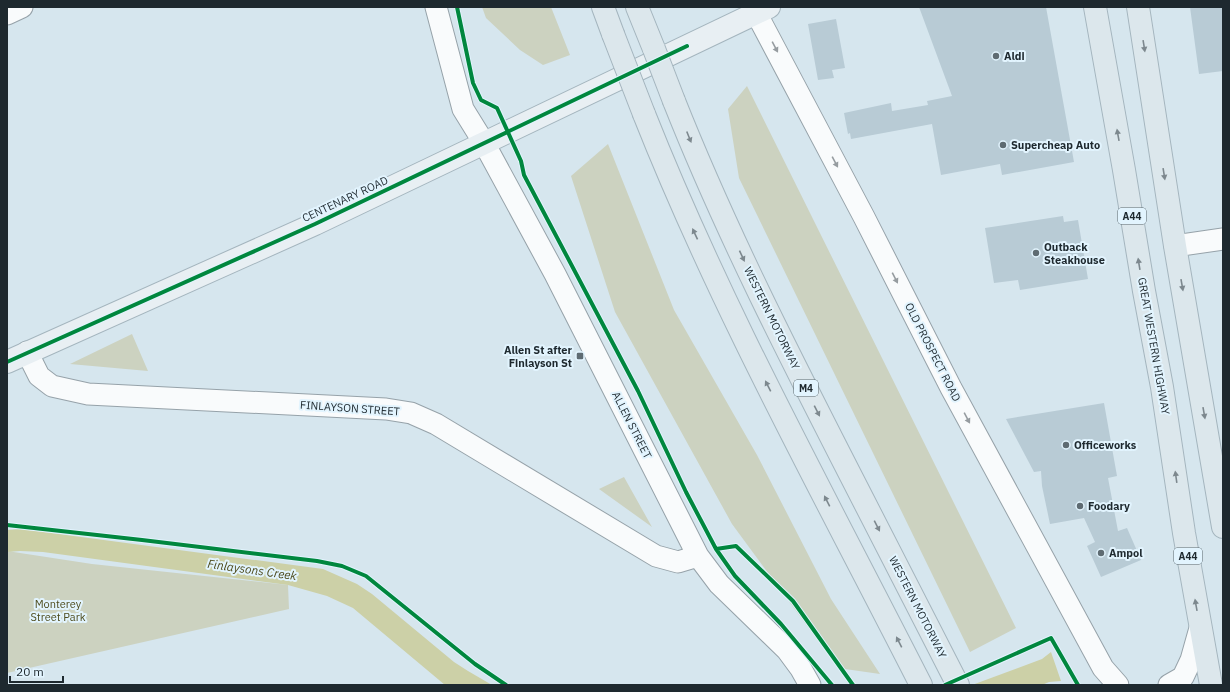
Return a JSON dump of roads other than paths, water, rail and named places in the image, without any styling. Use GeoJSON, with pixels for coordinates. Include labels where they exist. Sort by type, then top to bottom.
{"type":"FeatureCollection","features":[{"type":"Feature","properties":{"kind":"highway"},"geometry":{"type":"LineString","coordinates":[[603,7],[644,114],[688,220],[748,347],[919,681]]}},
{"type":"Feature","properties":{"kind":"highway","name":"GREAT WESTERN HIGHWAY"},"geometry":{"type":"LineString","coordinates":[[1095,7],[1162,388],[1184,533],[1211,685]]}},
{"type":"Feature","properties":{"kind":"highway"},"geometry":{"type":"LineString","coordinates":[[1138,7],[1175,246],[1223,527]]}},
{"type":"Feature","properties":{"kind":"highway","name":"WESTERN MOTORWAY"},"geometry":{"type":"LineString","coordinates":[[644,14],[654,49],[674,101],[726,224],[766,309],[953,677]]}},
{"type":"Feature","properties":{"kind":"main road","name":"CENTENARY ROAD"},"geometry":{"type":"LineString","coordinates":[[7,362],[308,227],[759,9]]}},
{"type":"Feature","properties":{"kind":"street"},"geometry":{"type":"LineString","coordinates":[[7,14],[22,7]]}},
{"type":"Feature","properties":{"kind":"street"},"geometry":{"type":"LineString","coordinates":[[436,7],[462,109],[484,143]]}},
{"type":"Feature","properties":{"kind":"street","name":"OLD PROSPECT ROAD"},"geometry":{"type":"LineString","coordinates":[[759,9],[951,388],[1102,668],[1118,685]]}},
{"type":"Feature","properties":{"kind":"street","name":"ALLEN STREET"},"geometry":{"type":"LineString","coordinates":[[484,143],[555,274],[698,556],[719,584],[787,650],[801,669],[810,685]]}},
{"type":"Feature","properties":{"kind":"street"},"geometry":{"type":"LineString","coordinates":[[1175,246],[1223,239]]}},
{"type":"Feature","properties":{"kind":"street","name":"FINLAYSON STREET"},"geometry":{"type":"LineString","coordinates":[[28,352],[40,376],[52,386],[88,394],[386,409],[411,413],[436,424],[656,556],[678,562],[698,556]]}},
{"type":"Feature","properties":{"kind":"street"},"geometry":{"type":"LineString","coordinates":[[1169,685],[1183,677],[1191,660],[1200,628]]}},
{"type":"Feature","properties":{"kind":"water","name":"Finlaysons Creek"},"geometry":{"type":"Polygon","coordinates":[[[21,529],[323,569],[357,584],[372,594],[454,662],[492,685],[445,685],[353,608],[327,596],[288,585],[43,552],[7,552],[7,530],[21,529]]]}},
{"type":"Feature","properties":{"kind":"water"},"geometry":{"type":"Polygon","coordinates":[[[1051,652],[1061,681],[1049,682],[1042,685],[972,685],[1042,659],[1051,652]]]}},
{"type":"Feature","properties":{"kind":"place","name":"Aldi"},"geometry":{"type":"Point","coordinates":[996,56]}},
{"type":"Feature","properties":{"kind":"place","name":"Supercheap Auto"},"geometry":{"type":"Point","coordinates":[1003,145]}},
{"type":"Feature","properties":{"kind":"place","name":"Outback Steakhouse"},"geometry":{"type":"Point","coordinates":[1036,253]}},
{"type":"Feature","properties":{"kind":"place","name":"Allen St after Finlayson St"},"geometry":{"type":"Point","coordinates":[580,356]}},
{"type":"Feature","properties":{"kind":"place","name":"Officeworks"},"geometry":{"type":"Point","coordinates":[1066,445]}},
{"type":"Feature","properties":{"kind":"place","name":"Foodary"},"geometry":{"type":"Point","coordinates":[1080,506]}},
{"type":"Feature","properties":{"kind":"place","name":"Ampol"},"geometry":{"type":"Point","coordinates":[1101,553]}},
{"type":"Feature","properties":{"kind":"park label","name":"Monterey Street Park"},"geometry":{"type":"Point","coordinates":[58,610]}}]}
